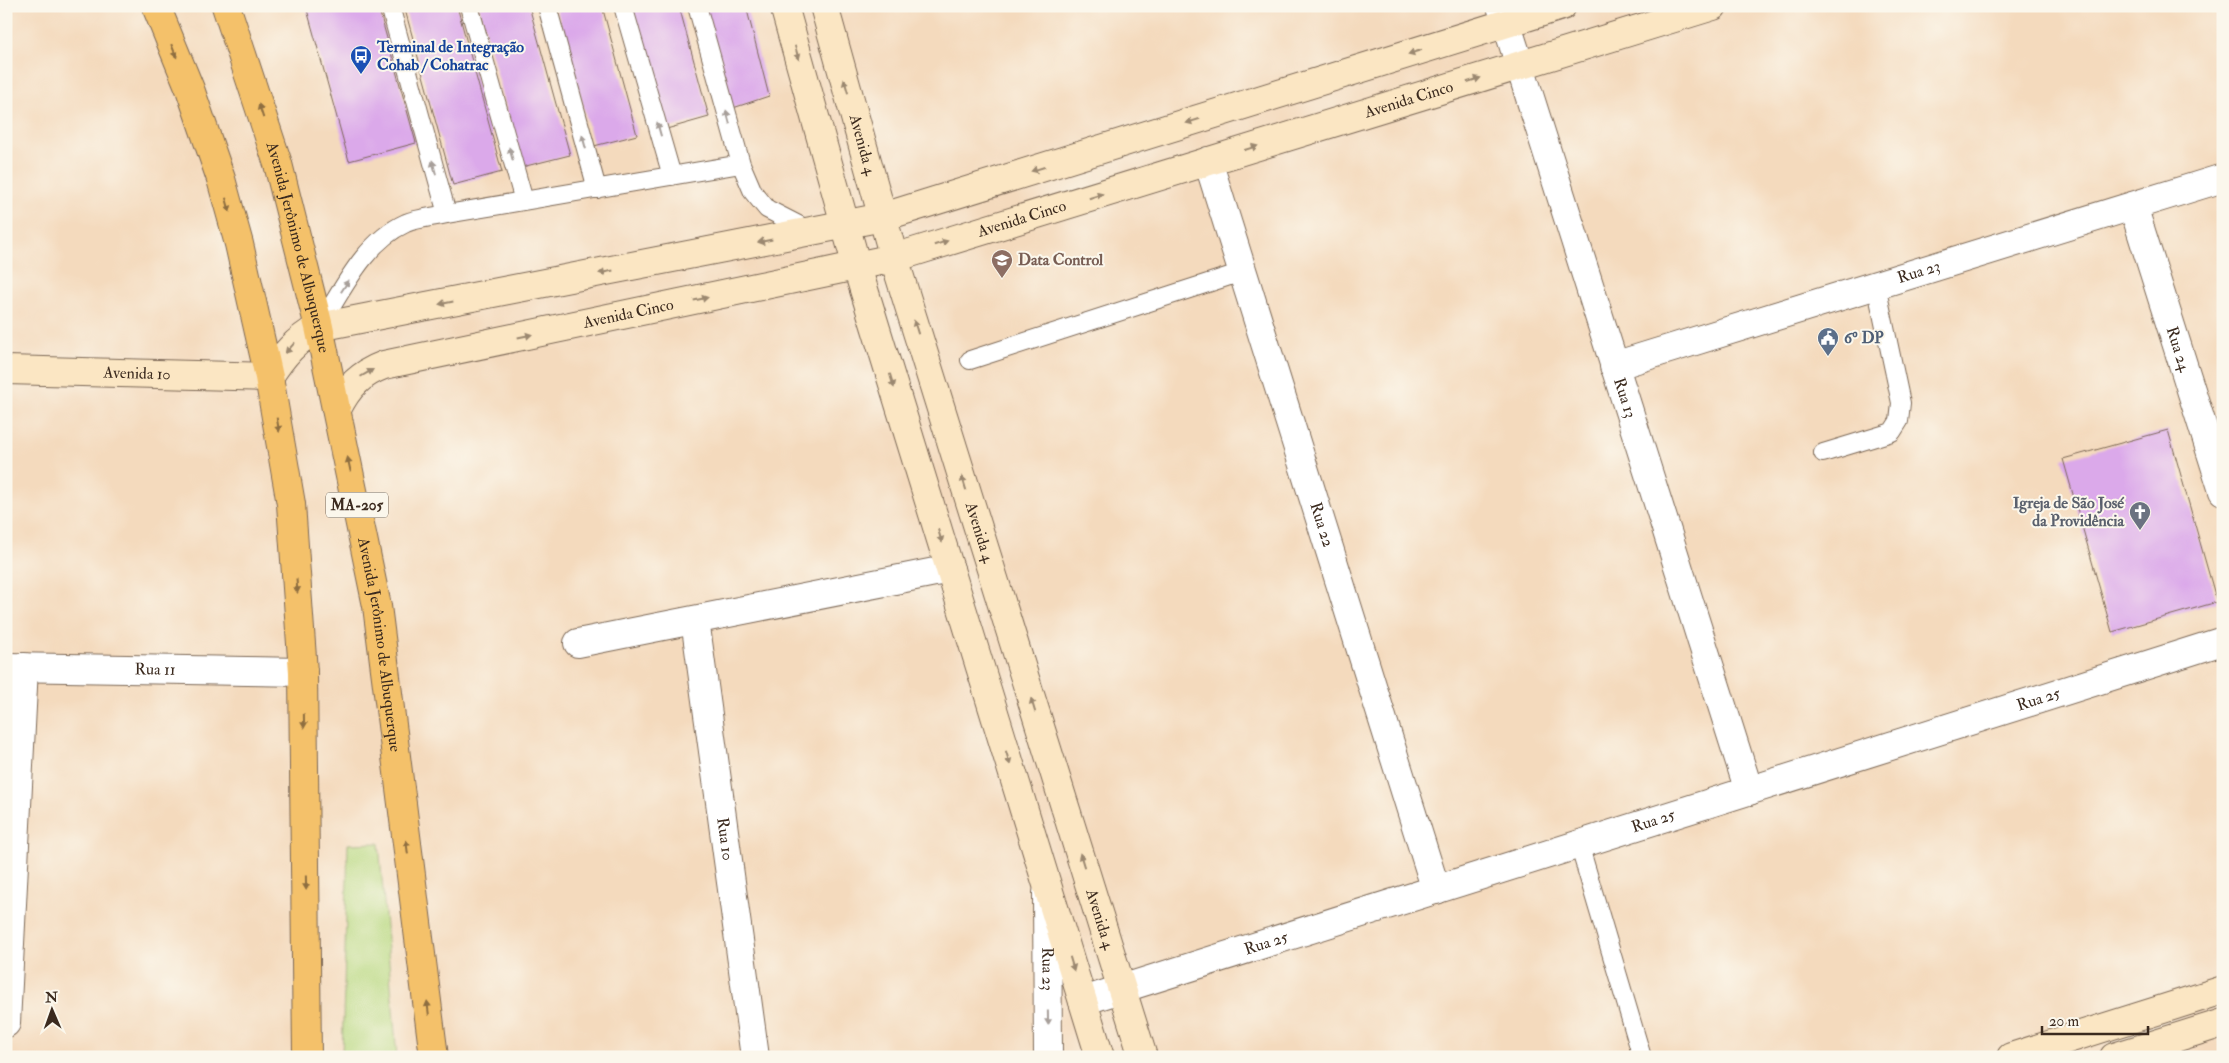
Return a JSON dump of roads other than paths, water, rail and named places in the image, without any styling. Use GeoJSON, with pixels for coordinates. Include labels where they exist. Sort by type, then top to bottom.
{"type":"FeatureCollection","features":[{"type":"Feature","properties":{"kind":"main road"},"geometry":{"type":"LineString","coordinates":[[156,6],[190,89],[239,244],[269,377],[291,504],[303,672],[307,1057]]}},
{"type":"Feature","properties":{"kind":"main road","name":"Avenida Jerônimo de Albuquerque"},"geometry":{"type":"LineString","coordinates":[[226,6],[278,164],[319,327],[377,606],[434,1057]]}},
{"type":"Feature","properties":{"kind":"main road"},"geometry":{"type":"LineString","coordinates":[[784,6],[857,267],[1100,1057]]}},
{"type":"Feature","properties":{"kind":"main road","name":"Avenida 4"},"geometry":{"type":"LineString","coordinates":[[824,6],[894,258],[1143,1057]]}},
{"type":"Feature","properties":{"kind":"main road"},"geometry":{"type":"LineString","coordinates":[[269,377],[291,346],[301,337],[319,327],[846,226],[883,217],[1504,15],[1562,6]]}},
{"type":"Feature","properties":{"kind":"main road","name":"Avenida Cinco"},"geometry":{"type":"LineString","coordinates":[[337,409],[352,384],[362,375],[384,365],[894,258],[1713,6]]}},
{"type":"Feature","properties":{"kind":"main road","name":"Avenida 10"},"geometry":{"type":"LineString","coordinates":[[6,370],[269,377]]}},
{"type":"Feature","properties":{"kind":"main road"},"geometry":{"type":"LineString","coordinates":[[2011,1057],[2223,990]]}},
{"type":"Feature","properties":{"kind":"main road"},"geometry":{"type":"LineString","coordinates":[[2114,1057],[2223,1023]]}},
{"type":"Feature","properties":{"kind":"street","name":"Rua 13"},"geometry":{"type":"LineString","coordinates":[[1504,15],[1518,66],[1749,791]]}},
{"type":"Feature","properties":{"kind":"street","name":"Rua 22"},"geometry":{"type":"LineString","coordinates":[[1208,161],[1436,890]]}},
{"type":"Feature","properties":{"kind":"street","name":"Rua 23"},"geometry":{"type":"LineString","coordinates":[[1614,366],[2223,178]]}},
{"type":"Feature","properties":{"kind":"street","name":"Rua 24"},"geometry":{"type":"LineString","coordinates":[[2133,206],[2223,491]]}},
{"type":"Feature","properties":{"kind":"street"},"geometry":{"type":"LineString","coordinates":[[578,643],[950,569]]}},
{"type":"Feature","properties":{"kind":"street","name":"Rua 10"},"geometry":{"type":"LineString","coordinates":[[695,620],[755,1057]]}},
{"type":"Feature","properties":{"kind":"street","name":"Rua 25"},"geometry":{"type":"LineString","coordinates":[[1083,1001],[2223,641]]}},
{"type":"Feature","properties":{"kind":"street"},"geometry":{"type":"LineString","coordinates":[[6,1023],[15,667]]}},
{"type":"Feature","properties":{"kind":"street","name":"Rua 11"},"geometry":{"type":"LineString","coordinates":[[15,667],[303,672]]}},
{"type":"Feature","properties":{"kind":"street","name":"Rua 23"},"geometry":{"type":"LineString","coordinates":[[1046,882],[1048,1057]]}},
{"type":"Feature","properties":{"kind":"lane"},"geometry":{"type":"LineString","coordinates":[[390,6],[447,214]]}},
{"type":"Feature","properties":{"kind":"lane"},"geometry":{"type":"LineString","coordinates":[[469,6],[524,201]]}},
{"type":"Feature","properties":{"kind":"lane"},"geometry":{"type":"LineString","coordinates":[[547,6],[597,189]]}},
{"type":"Feature","properties":{"kind":"lane"},"geometry":{"type":"LineString","coordinates":[[623,6],[672,176]]}},
{"type":"Feature","properties":{"kind":"lane"},"geometry":{"type":"LineString","coordinates":[[698,6],[741,164],[753,192],[767,209],[813,232]]}},
{"type":"Feature","properties":{"kind":"lane"},"geometry":{"type":"LineString","coordinates":[[319,327],[370,250],[388,234],[407,223],[447,214],[741,164]]}},
{"type":"Feature","properties":{"kind":"lane"},"geometry":{"type":"LineString","coordinates":[[970,360],[1242,272]]}},
{"type":"Feature","properties":{"kind":"lane"},"geometry":{"type":"LineString","coordinates":[[1823,454],[1892,432],[1900,421],[1901,403],[1876,285]]}},
{"type":"Feature","properties":{"kind":"lane"},"geometry":{"type":"LineString","coordinates":[[1579,844],[1642,1057]]}},
{"type":"Feature","properties":{"kind":"place","name":"Terminal de Integração Cohab / Cohatrac"},"geometry":{"type":"Point","coordinates":[361,75]}},
{"type":"Feature","properties":{"kind":"place","name":"Data Control"},"geometry":{"type":"Point","coordinates":[1002,279]}},
{"type":"Feature","properties":{"kind":"place","name":"6º DP"},"geometry":{"type":"Point","coordinates":[1828,357]}},
{"type":"Feature","properties":{"kind":"place","name":"Igreja de São José da Providência"},"geometry":{"type":"Point","coordinates":[2140,531]}}]}
